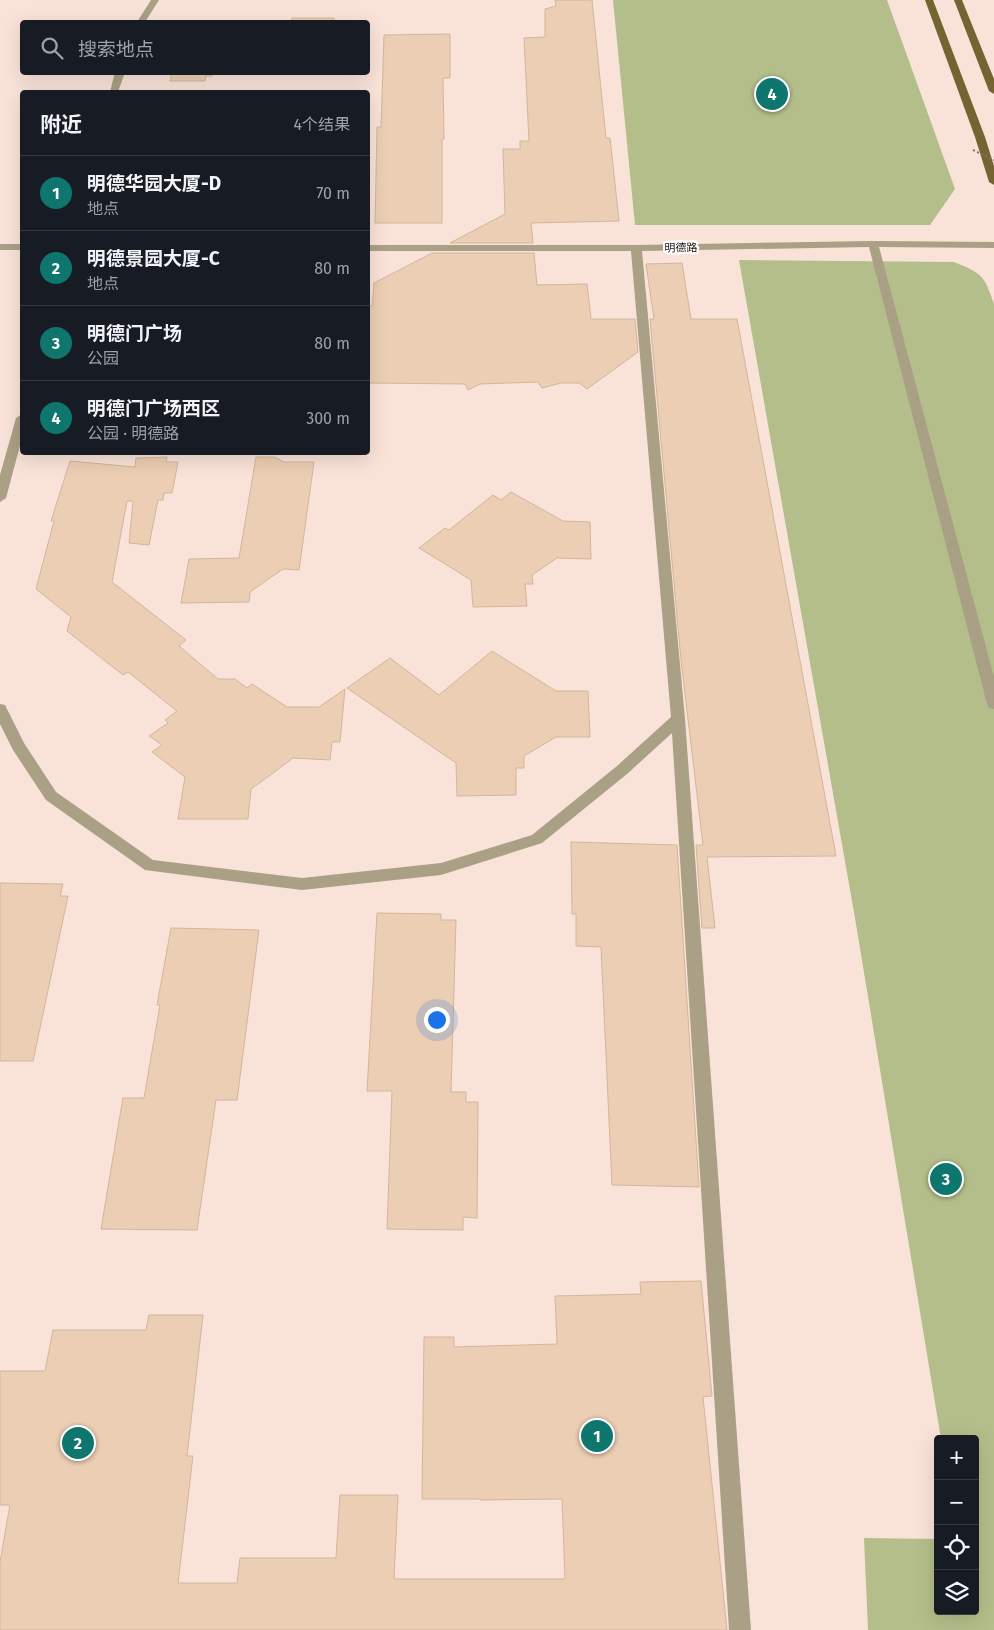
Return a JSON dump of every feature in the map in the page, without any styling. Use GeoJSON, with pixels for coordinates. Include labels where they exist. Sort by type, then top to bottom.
{"type":"FeatureCollection","features":[{"type":"Feature","properties":{"kind":"main road"},"geometry":{"type":"LineString","coordinates":[[928,0],[980,137],[994,182]]}},
{"type":"Feature","properties":{"kind":"main road"},"geometry":{"type":"LineString","coordinates":[[958,0],[994,91]]}},
{"type":"Feature","properties":{"kind":"street"},"geometry":{"type":"LineString","coordinates":[[142,20],[156,0]]}},
{"type":"Feature","properties":{"kind":"street"},"geometry":{"type":"LineString","coordinates":[[115,90],[119,75]]}},
{"type":"Feature","properties":{"kind":"street"},"geometry":{"type":"LineString","coordinates":[[873,244],[994,704]]}},
{"type":"Feature","properties":{"kind":"street","name":"明德路"},"geometry":{"type":"LineString","coordinates":[[370,248],[636,248],[873,244],[994,245]]}},
{"type":"Feature","properties":{"kind":"street"},"geometry":{"type":"LineString","coordinates":[[0,248],[20,248]]}},
{"type":"Feature","properties":{"kind":"street"},"geometry":{"type":"LineString","coordinates":[[636,248],[678,719],[740,1630]]}},
{"type":"Feature","properties":{"kind":"street"},"geometry":{"type":"LineString","coordinates":[[0,498],[20,425]]}},
{"type":"Feature","properties":{"kind":"street"},"geometry":{"type":"LineString","coordinates":[[0,709],[18,746],[51,796],[150,866],[302,884],[441,869],[537,839],[622,770],[678,719]]}},
{"type":"Feature","properties":{"kind":"path"},"geometry":{"type":"LineString","coordinates":[[973,150],[994,160]]}},
{"type":"Feature","properties":{"kind":"green space"},"geometry":{"type":"Polygon","coordinates":[[[613,0],[887,0],[955,189],[930,225],[635,225],[613,0]]]}},
{"type":"Feature","properties":{"kind":"green space"},"geometry":{"type":"Polygon","coordinates":[[[739,260],[954,262],[977,273],[985,281],[994,304],[994,1630],[868,1630],[864,1538],[934,1539],[934,1615],[979,1615],[979,1435],[940,1435],[855,918],[739,260]]]}},
{"type":"Feature","properties":{"kind":"building"},"geometry":{"type":"Polygon","coordinates":[[[555,0],[592,0],[606,138],[610,138],[619,221],[531,223],[533,243],[450,243],[505,214],[503,149],[520,149],[520,141],[529,141],[524,38],[545,37],[545,9],[556,6],[555,0]]]}},
{"type":"Feature","properties":{"kind":"building"},"geometry":{"type":"Polygon","coordinates":[[[292,18],[334,18],[334,20],[292,20],[292,18]]]}},
{"type":"Feature","properties":{"kind":"building"},"geometry":{"type":"Polygon","coordinates":[[[450,34],[450,78],[443,78],[442,223],[375,223],[377,127],[381,127],[384,35],[450,34]]]}},
{"type":"Feature","properties":{"kind":"building"},"geometry":{"type":"Polygon","coordinates":[[[171,75],[212,75],[206,76],[205,81],[170,81],[171,75]]]}},
{"type":"Feature","properties":{"kind":"building"},"geometry":{"type":"Polygon","coordinates":[[[432,253],[534,253],[537,285],[587,284],[591,319],[635,319],[638,352],[587,389],[579,383],[561,383],[542,388],[538,382],[480,384],[468,390],[465,384],[370,383],[370,306],[372,306],[374,283],[432,253]]]}},
{"type":"Feature","properties":{"kind":"building"},"geometry":{"type":"Polygon","coordinates":[[[682,263],[691,319],[737,319],[836,856],[707,857],[715,928],[702,928],[696,845],[703,845],[681,660],[650,319],[654,319],[646,264],[682,263]]]}},
{"type":"Feature","properties":{"kind":"building"},"geometry":{"type":"Polygon","coordinates":[[[167,457],[166,462],[178,462],[172,493],[164,493],[163,500],[158,500],[149,545],[129,543],[133,501],[127,501],[112,582],[186,640],[179,646],[218,679],[235,679],[247,688],[252,684],[287,707],[319,707],[345,689],[340,742],[332,742],[330,760],[293,758],[251,789],[248,819],[178,819],[185,777],[152,752],[162,745],[149,736],[168,723],[165,720],[177,711],[128,672],[123,675],[67,631],[71,617],[36,589],[54,521],[51,521],[70,461],[135,467],[136,458],[167,457]]]}},
{"type":"Feature","properties":{"kind":"building"},"geometry":{"type":"Polygon","coordinates":[[[256,457],[275,457],[284,462],[314,462],[299,570],[283,569],[250,592],[249,602],[181,603],[189,559],[239,558],[256,457]]]}},
{"type":"Feature","properties":{"kind":"building"},"geometry":{"type":"Polygon","coordinates":[[[511,492],[563,521],[590,522],[591,559],[557,558],[532,575],[533,584],[525,584],[527,606],[473,607],[471,580],[419,548],[445,528],[449,530],[493,495],[501,500],[511,492]]]}},
{"type":"Feature","properties":{"kind":"building"},"geometry":{"type":"Polygon","coordinates":[[[492,651],[556,691],[588,691],[590,737],[556,737],[524,756],[524,768],[516,768],[516,795],[457,796],[456,763],[347,688],[390,658],[439,695],[492,651]]]}},
{"type":"Feature","properties":{"kind":"building"},"geometry":{"type":"Polygon","coordinates":[[[571,842],[677,845],[699,1187],[612,1185],[601,947],[576,946],[576,914],[572,914],[571,842]]]}},
{"type":"Feature","properties":{"kind":"building"},"geometry":{"type":"Polygon","coordinates":[[[0,883],[63,884],[60,896],[68,896],[33,1061],[0,1061],[0,883]]]}},
{"type":"Feature","properties":{"kind":"building"},"geometry":{"type":"Polygon","coordinates":[[[377,913],[441,914],[441,920],[456,920],[451,1092],[466,1092],[466,1102],[478,1102],[477,1218],[463,1217],[463,1230],[387,1229],[392,1091],[367,1091],[377,913]]]}},
{"type":"Feature","properties":{"kind":"building"},"geometry":{"type":"Polygon","coordinates":[[[171,928],[259,930],[237,1100],[216,1100],[197,1230],[101,1229],[123,1098],[144,1098],[160,1005],[157,1005],[171,928]]]}},
{"type":"Feature","properties":{"kind":"building"},"geometry":{"type":"Polygon","coordinates":[[[701,1281],[712,1396],[703,1397],[727,1630],[0,1630],[0,1562],[10,1505],[0,1505],[0,1371],[45,1371],[53,1330],[146,1330],[149,1315],[203,1315],[187,1456],[193,1456],[178,1583],[237,1583],[240,1558],[336,1558],[340,1495],[398,1495],[394,1579],[565,1579],[562,1499],[422,1499],[424,1337],[454,1337],[454,1347],[557,1344],[555,1296],[641,1294],[640,1282],[701,1281]]]}},
{"type":"Feature","properties":{"kind":"place","name":"明德门广场西区"},"geometry":{"type":"Point","coordinates":[772,94]}},
{"type":"Feature","properties":{"kind":"place","name":"明德门广场"},"geometry":{"type":"Point","coordinates":[946,1179]}},
{"type":"Feature","properties":{"kind":"place","name":"明德华园大厦-D"},"geometry":{"type":"Point","coordinates":[597,1436]}},
{"type":"Feature","properties":{"kind":"place","name":"明德景园大厦-C"},"geometry":{"type":"Point","coordinates":[78,1443]}}]}
